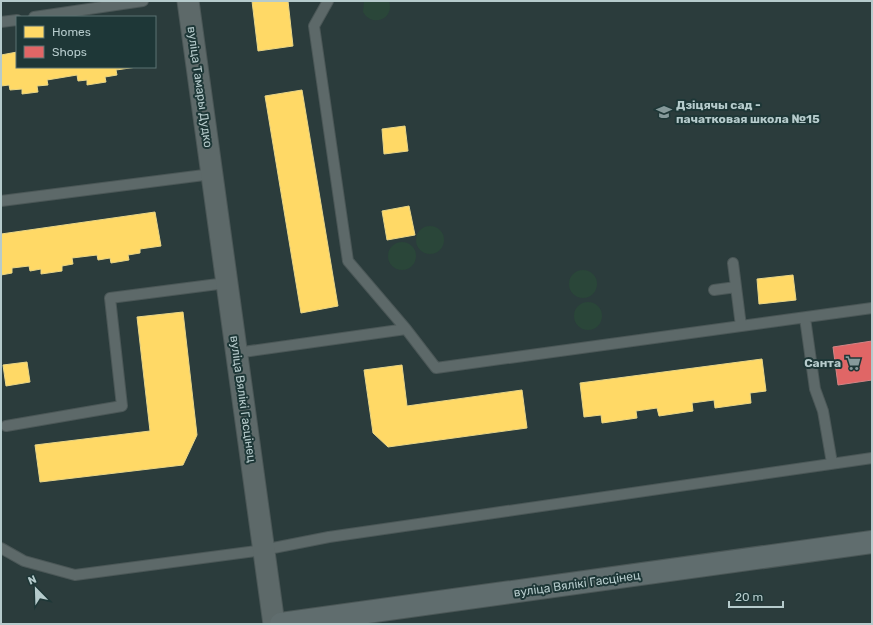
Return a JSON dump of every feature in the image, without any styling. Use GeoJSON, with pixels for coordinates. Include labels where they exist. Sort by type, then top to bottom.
{"type":"FeatureCollection","features":[{"type":"Feature","properties":{"kind":"main road","name":"вуліца Вялікі Гасцінец"},"geometry":{"type":"LineString","coordinates":[[281,624],[872,542]]}},
{"type":"Feature","properties":{"kind":"street","name":"вуліца Тамары Дудко"},"geometry":{"type":"LineString","coordinates":[[188,1],[212,174]]}},
{"type":"Feature","properties":{"kind":"street","name":"вуліца Вялікі Гасцінец"},"geometry":{"type":"LineString","coordinates":[[212,174],[274,624]]}},
{"type":"Feature","properties":{"kind":"lane"},"geometry":{"type":"LineString","coordinates":[[41,16],[143,1]]}},
{"type":"Feature","properties":{"kind":"lane"},"geometry":{"type":"LineString","coordinates":[[328,1],[314,26],[348,261],[436,368],[872,308]]}},
{"type":"Feature","properties":{"kind":"lane"},"geometry":{"type":"LineString","coordinates":[[1,22],[16,20]]}},
{"type":"Feature","properties":{"kind":"lane"},"geometry":{"type":"LineString","coordinates":[[1,201],[212,174]]}},
{"type":"Feature","properties":{"kind":"lane"},"geometry":{"type":"LineString","coordinates":[[733,263],[740,326]]}},
{"type":"Feature","properties":{"kind":"lane"},"geometry":{"type":"LineString","coordinates":[[6,426],[122,406],[110,298],[226,283]]}},
{"type":"Feature","properties":{"kind":"lane"},"geometry":{"type":"LineString","coordinates":[[714,290],[736,287]]}},
{"type":"Feature","properties":{"kind":"lane"},"geometry":{"type":"LineString","coordinates":[[804,318],[815,389],[823,411],[832,463]]}},
{"type":"Feature","properties":{"kind":"lane"},"geometry":{"type":"LineString","coordinates":[[236,353],[406,330]]}},
{"type":"Feature","properties":{"kind":"lane"},"geometry":{"type":"LineString","coordinates":[[1,548],[24,561],[75,575],[263,550],[329,537],[872,458]]}},
{"type":"Feature","properties":{"kind":"green space"},"geometry":{"type":"Polygon","coordinates":[[[364,1],[389,1],[389,13],[382,19],[372,20],[363,12],[364,1]]]}},
{"type":"Feature","properties":{"kind":"green space"},"geometry":{"type":"Polygon","coordinates":[[[430,226],[440,230],[444,240],[440,250],[430,254],[420,250],[416,240],[420,230],[430,226]]]}},
{"type":"Feature","properties":{"kind":"green space"},"geometry":{"type":"Polygon","coordinates":[[[402,242],[412,246],[416,256],[412,266],[402,270],[392,266],[388,256],[392,246],[402,242]]]}},
{"type":"Feature","properties":{"kind":"green space"},"geometry":{"type":"Polygon","coordinates":[[[583,270],[593,274],[597,284],[593,294],[583,298],[573,294],[569,284],[573,274],[583,270]]]}},
{"type":"Feature","properties":{"kind":"green space"},"geometry":{"type":"Polygon","coordinates":[[[588,302],[598,306],[602,316],[598,326],[588,330],[578,326],[574,316],[578,306],[588,302]]]}},
{"type":"Feature","properties":{"kind":"building: Homes"},"geometry":{"type":"Polygon","coordinates":[[[252,1],[288,1],[293,46],[258,51],[252,1]]]}},
{"type":"Feature","properties":{"kind":"building: Homes"},"geometry":{"type":"Polygon","coordinates":[[[16,52],[16,68],[130,68],[116,70],[117,75],[105,77],[106,82],[87,85],[87,80],[78,81],[77,75],[47,80],[48,85],[37,86],[38,92],[22,94],[22,89],[10,90],[9,85],[1,86],[1,55],[16,52]]]}},
{"type":"Feature","properties":{"kind":"building: Homes"},"geometry":{"type":"Polygon","coordinates":[[[302,90],[338,306],[301,313],[265,96],[302,90]]]}},
{"type":"Feature","properties":{"kind":"building: Homes"},"geometry":{"type":"Polygon","coordinates":[[[405,126],[408,151],[384,154],[382,129],[405,126]]]}},
{"type":"Feature","properties":{"kind":"building: Homes"},"geometry":{"type":"Polygon","coordinates":[[[409,206],[415,235],[387,240],[382,211],[409,206]]]}},
{"type":"Feature","properties":{"kind":"building: Homes"},"geometry":{"type":"Polygon","coordinates":[[[155,212],[161,246],[140,249],[140,253],[128,255],[129,260],[111,263],[110,258],[98,260],[97,255],[72,258],[73,264],[62,266],[62,271],[41,274],[41,269],[30,271],[29,266],[12,268],[12,273],[1,275],[1,234],[155,212]]]}},
{"type":"Feature","properties":{"kind":"building: Homes"},"geometry":{"type":"Polygon","coordinates":[[[793,275],[796,300],[759,304],[757,279],[793,275]]]}},
{"type":"Feature","properties":{"kind":"building: Homes"},"geometry":{"type":"Polygon","coordinates":[[[183,312],[197,435],[183,465],[40,482],[35,445],[150,431],[137,317],[183,312]]]}},
{"type":"Feature","properties":{"kind":"building: Homes"},"geometry":{"type":"Polygon","coordinates":[[[762,359],[766,391],[750,393],[751,403],[715,408],[714,400],[692,403],[693,411],[659,416],[657,408],[636,411],[637,418],[602,423],[601,415],[584,417],[580,383],[762,359]]]}},
{"type":"Feature","properties":{"kind":"building: Homes"},"geometry":{"type":"Polygon","coordinates":[[[27,362],[30,382],[6,386],[3,365],[27,362]]]}},
{"type":"Feature","properties":{"kind":"building: Homes"},"geometry":{"type":"Polygon","coordinates":[[[402,365],[407,406],[522,390],[527,428],[388,447],[373,433],[364,370],[402,365]]]}},
{"type":"Feature","properties":{"kind":"building: Shops","name":"Санта"},"geometry":{"type":"Polygon","coordinates":[[[872,341],[872,380],[838,385],[833,347],[872,341]]]}},
{"type":"Feature","properties":{"kind":"place","name":"Дзіцячы сад - пачатковая школа №15"},"geometry":{"type":"Point","coordinates":[664,112]}},
{"type":"Feature","properties":{"kind":"place","name":"Санта"},"geometry":{"type":"Point","coordinates":[853,363]}}]}
